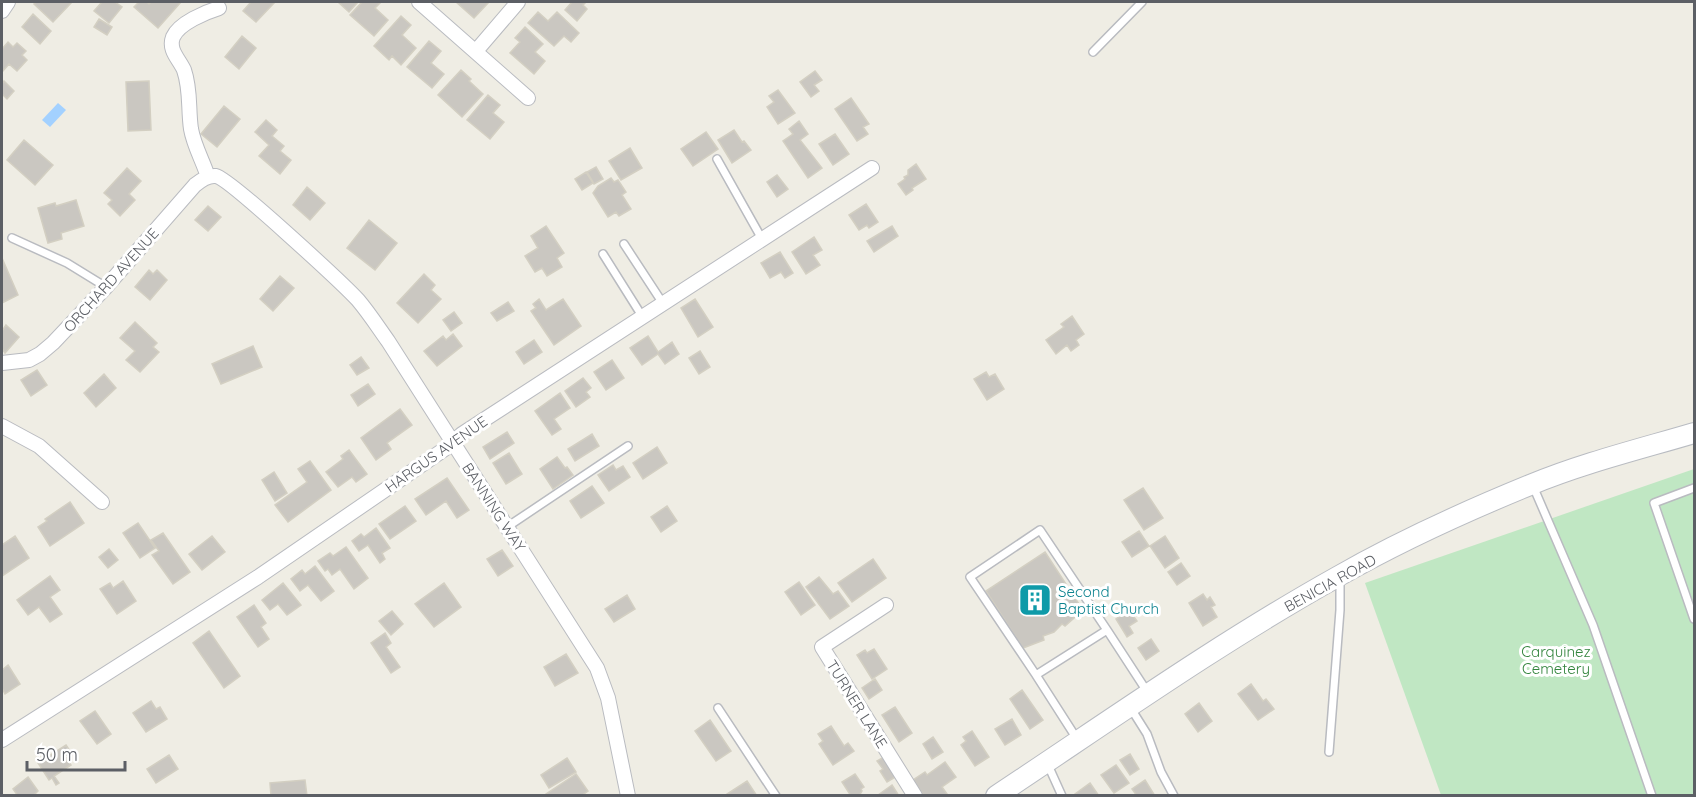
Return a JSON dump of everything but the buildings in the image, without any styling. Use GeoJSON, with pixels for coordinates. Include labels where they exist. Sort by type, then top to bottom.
{"type":"FeatureCollection","features":[{"type":"Feature","properties":{"kind":"main road","name":"BENICIA ROAD"},"geometry":{"type":"LineString","coordinates":[[996,795],[1230,641],[1340,575],[1427,531],[1532,484],[1613,456],[1695,433]]}},
{"type":"Feature","properties":{"kind":"street"},"geometry":{"type":"LineString","coordinates":[[2,11],[8,2]]}},
{"type":"Feature","properties":{"kind":"street"},"geometry":{"type":"LineString","coordinates":[[419,2],[528,98]]}},
{"type":"Feature","properties":{"kind":"street"},"geometry":{"type":"LineString","coordinates":[[476,51],[518,2]]}},
{"type":"Feature","properties":{"kind":"street"},"geometry":{"type":"LineString","coordinates":[[215,178],[195,145],[191,129],[190,93],[183,70],[171,46],[173,37],[182,27],[205,13],[219,8]]}},
{"type":"Feature","properties":{"kind":"street","name":"HARGUS AVENUE"},"geometry":{"type":"LineString","coordinates":[[2,740],[258,577],[453,444],[462,434],[662,302],[872,168]]}},
{"type":"Feature","properties":{"kind":"street","name":"ORCHARD AVENUE"},"geometry":{"type":"LineString","coordinates":[[2,363],[29,360],[40,354],[68,329],[195,185],[200,180],[215,178]]}},
{"type":"Feature","properties":{"kind":"street","name":"BANNING WAY"},"geometry":{"type":"LineString","coordinates":[[215,178],[314,259],[366,310],[422,393],[597,668],[608,698],[628,795]]}},
{"type":"Feature","properties":{"kind":"street"},"geometry":{"type":"LineString","coordinates":[[2,426],[39,446],[102,502]]}},
{"type":"Feature","properties":{"kind":"street","name":"TURNER LANE"},"geometry":{"type":"LineString","coordinates":[[886,605],[822,647],[915,795]]}},
{"type":"Feature","properties":{"kind":"lane"},"geometry":{"type":"LineString","coordinates":[[1093,52],[1142,2]]}},
{"type":"Feature","properties":{"kind":"lane"},"geometry":{"type":"LineString","coordinates":[[717,159],[762,239]]}},
{"type":"Feature","properties":{"kind":"lane"},"geometry":{"type":"LineString","coordinates":[[12,238],[67,263],[106,287]]}},
{"type":"Feature","properties":{"kind":"lane"},"geometry":{"type":"LineString","coordinates":[[624,244],[662,302]]}},
{"type":"Feature","properties":{"kind":"lane"},"geometry":{"type":"LineString","coordinates":[[603,254],[642,316]]}},
{"type":"Feature","properties":{"kind":"lane"},"geometry":{"type":"LineString","coordinates":[[507,526],[628,446]]}},
{"type":"Feature","properties":{"kind":"lane"},"geometry":{"type":"LineString","coordinates":[[1532,484],[1593,625],[1652,795]]}},
{"type":"Feature","properties":{"kind":"lane"},"geometry":{"type":"LineString","coordinates":[[1695,488],[1654,503],[1695,619]]}},
{"type":"Feature","properties":{"kind":"lane"},"geometry":{"type":"LineString","coordinates":[[1078,741],[970,577],[1040,530],[1149,695]]}},
{"type":"Feature","properties":{"kind":"lane"},"geometry":{"type":"LineString","coordinates":[[1329,752],[1340,610],[1340,575]]}},
{"type":"Feature","properties":{"kind":"lane"},"geometry":{"type":"LineString","coordinates":[[1036,675],[1107,630]]}},
{"type":"Feature","properties":{"kind":"lane"},"geometry":{"type":"LineString","coordinates":[[1130,707],[1147,734],[1161,772],[1174,795]]}},
{"type":"Feature","properties":{"kind":"lane"},"geometry":{"type":"LineString","coordinates":[[718,708],[776,795]]}},
{"type":"Feature","properties":{"kind":"lane"},"geometry":{"type":"LineString","coordinates":[[1047,762],[1062,795]]}},
{"type":"Feature","properties":{"kind":"green space","name":"Carquinez Cemetery"},"geometry":{"type":"Polygon","coordinates":[[[1694,469],[1694,795],[1441,795],[1365,583],[1694,469]]]}},
{"type":"Feature","properties":{"kind":"water"},"geometry":{"type":"Polygon","coordinates":[[[58,103],[66,110],[50,127],[42,120],[58,103]]]}},
{"type":"Feature","properties":{"kind":"place","name":"Second Baptist Church"},"geometry":{"type":"Point","coordinates":[1035,600]}}]}
